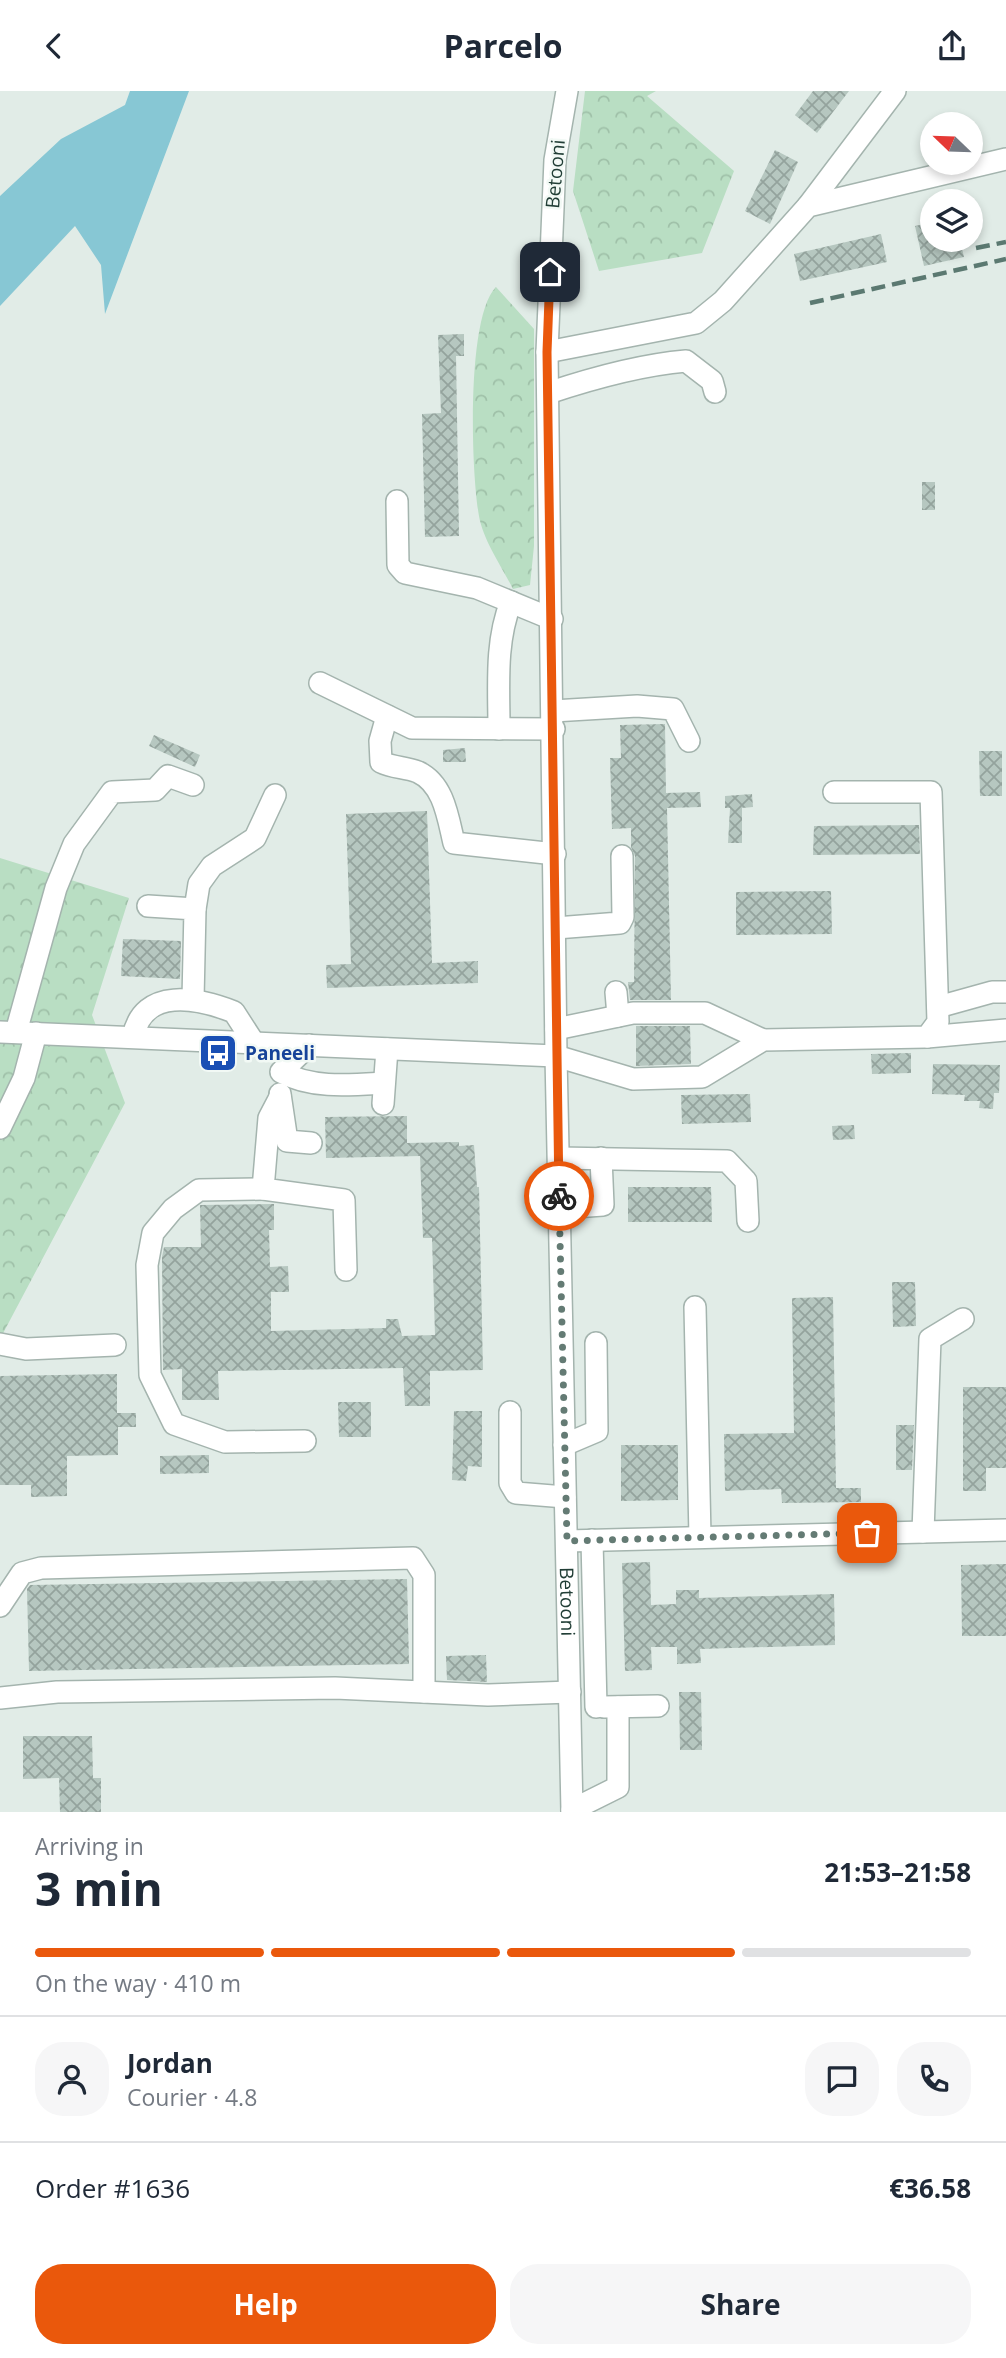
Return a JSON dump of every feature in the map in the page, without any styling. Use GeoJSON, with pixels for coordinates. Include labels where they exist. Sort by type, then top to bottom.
{"type":"FeatureCollection","features":[{"type":"Feature","properties":{"kind":"street","name":"Betooni"},"geometry":{"type":"LineString","coordinates":[[568,91],[555,160],[547,352],[556,1056],[572,1811]]}},
{"type":"Feature","properties":{"kind":"street"},"geometry":{"type":"LineString","coordinates":[[547,352],[696,323],[723,301],[808,206],[895,91]]}},
{"type":"Feature","properties":{"kind":"street"},"geometry":{"type":"LineString","coordinates":[[808,206],[1006,159]]}},
{"type":"Feature","properties":{"kind":"street"},"geometry":{"type":"LineString","coordinates":[[548,393],[586,380],[660,363],[686,362],[712,381],[715,392]]}},
{"type":"Feature","properties":{"kind":"street"},"geometry":{"type":"LineString","coordinates":[[397,501],[398,565],[405,573],[477,588],[552,619]]}},
{"type":"Feature","properties":{"kind":"street"},"geometry":{"type":"LineString","coordinates":[[499,729],[500,649],[505,618],[512,602]]}},
{"type":"Feature","properties":{"kind":"street"},"geometry":{"type":"LineString","coordinates":[[320,683],[412,728],[499,729],[637,706],[673,709],[689,741]]}},
{"type":"Feature","properties":{"kind":"street"},"geometry":{"type":"LineString","coordinates":[[387,716],[380,741],[381,762],[391,767],[417,771],[433,782],[446,807],[454,843],[555,854]]}},
{"type":"Feature","properties":{"kind":"street"},"geometry":{"type":"LineString","coordinates":[[0,1128],[24,1078],[17,1032],[56,888],[74,844],[112,792],[155,790],[168,776],[193,785]]}},
{"type":"Feature","properties":{"kind":"street"},"geometry":{"type":"LineString","coordinates":[[834,792],[931,792],[938,1022],[927,1037]]}},
{"type":"Feature","properties":{"kind":"street"},"geometry":{"type":"LineString","coordinates":[[193,999],[195,909],[199,884],[212,866],[255,838],[275,795]]}},
{"type":"Feature","properties":{"kind":"street"},"geometry":{"type":"LineString","coordinates":[[555,928],[620,923],[623,917],[622,856]]}},
{"type":"Feature","properties":{"kind":"street"},"geometry":{"type":"LineString","coordinates":[[148,906],[195,909]]}},
{"type":"Feature","properties":{"kind":"street"},"geometry":{"type":"LineString","coordinates":[[616,992],[618,1016]]}},
{"type":"Feature","properties":{"kind":"street"},"geometry":{"type":"LineString","coordinates":[[938,1007],[992,992],[1006,992]]}},
{"type":"Feature","properties":{"kind":"street"},"geometry":{"type":"LineString","coordinates":[[132,1037],[135,1023],[145,1010],[165,1001],[193,999],[234,1012],[282,1072],[295,1079],[384,1093],[387,1049]]}},
{"type":"Feature","properties":{"kind":"street"},"geometry":{"type":"LineString","coordinates":[[556,1029],[633,1013],[705,1013],[763,1040],[927,1037],[1006,1030]]}},
{"type":"Feature","properties":{"kind":"street"},"geometry":{"type":"LineString","coordinates":[[17,1032],[556,1056],[633,1079],[702,1077],[763,1040]]}},
{"type":"Feature","properties":{"kind":"street"},"geometry":{"type":"LineString","coordinates":[[309,1045],[282,1072],[280,1097],[287,1141],[311,1143]]}},
{"type":"Feature","properties":{"kind":"street"},"geometry":{"type":"LineString","coordinates":[[263,1189],[269,1118],[280,1097]]}},
{"type":"Feature","properties":{"kind":"street"},"geometry":{"type":"LineString","coordinates":[[559,1158],[727,1161],[746,1181],[748,1221]]}},
{"type":"Feature","properties":{"kind":"street"},"geometry":{"type":"LineString","coordinates":[[560,1208],[603,1205],[601,1158]]}},
{"type":"Feature","properties":{"kind":"street"},"geometry":{"type":"LineString","coordinates":[[306,1441],[225,1442],[174,1425],[150,1375],[147,1265],[153,1233],[173,1209],[199,1190],[263,1189],[344,1200],[346,1270]]}},
{"type":"Feature","properties":{"kind":"street"},"geometry":{"type":"LineString","coordinates":[[695,1307],[699,1537]]}},
{"type":"Feature","properties":{"kind":"street"},"geometry":{"type":"LineString","coordinates":[[923,1532],[930,1339],[963,1319]]}},
{"type":"Feature","properties":{"kind":"street"},"geometry":{"type":"LineString","coordinates":[[564,1445],[597,1431],[596,1343]]}},
{"type":"Feature","properties":{"kind":"street"},"geometry":{"type":"LineString","coordinates":[[0,1344],[26,1349],[115,1345]]}},
{"type":"Feature","properties":{"kind":"street"},"geometry":{"type":"LineString","coordinates":[[510,1412],[510,1483],[516,1493],[565,1497]]}},
{"type":"Feature","properties":{"kind":"street"},"geometry":{"type":"LineString","coordinates":[[567,1541],[1006,1530]]}},
{"type":"Feature","properties":{"kind":"street"},"geometry":{"type":"LineString","coordinates":[[592,1540],[596,1707]]}},
{"type":"Feature","properties":{"kind":"street"},"geometry":{"type":"LineString","coordinates":[[0,1606],[22,1573],[41,1568],[413,1558],[424,1575],[424,1692]]}},
{"type":"Feature","properties":{"kind":"street"},"geometry":{"type":"LineString","coordinates":[[0,1698],[57,1692],[335,1688],[570,1700],[596,1707],[658,1706]]}},
{"type":"Feature","properties":{"kind":"street"},"geometry":{"type":"LineString","coordinates":[[572,1811],[618,1787],[618,1707]]}},
{"type":"Feature","properties":{"kind":"green space"},"geometry":{"type":"Polygon","coordinates":[[[585,91],[656,91],[647,96],[734,171],[702,253],[599,271],[573,191],[585,91]]]}},
{"type":"Feature","properties":{"kind":"green space"},"geometry":{"type":"Polygon","coordinates":[[[496,287],[534,329],[534,546],[530,585],[513,589],[481,525],[474,466],[475,361],[486,304],[496,287]]]}},
{"type":"Feature","properties":{"kind":"green space"},"geometry":{"type":"Polygon","coordinates":[[[0,858],[129,898],[92,1015],[125,1103],[0,1339],[0,858]]]}},
{"type":"Feature","properties":{"kind":"water"},"geometry":{"type":"Polygon","coordinates":[[[130,91],[189,91],[105,314],[101,265],[75,226],[0,306],[0,196],[61,139],[125,105],[130,91]]]}},
{"type":"Feature","properties":{"kind":"building"},"geometry":{"type":"Polygon","coordinates":[[[813,91],[849,91],[817,133],[795,115],[813,91]]]}},
{"type":"Feature","properties":{"kind":"building"},"geometry":{"type":"Polygon","coordinates":[[[775,150],[798,162],[770,224],[745,211],[775,150]]]}},
{"type":"Feature","properties":{"kind":"building"},"geometry":{"type":"Polygon","coordinates":[[[920,225],[920,248],[915,226],[920,225]]]}},
{"type":"Feature","properties":{"kind":"building"},"geometry":{"type":"Polygon","coordinates":[[[881,234],[887,262],[800,281],[794,254],[881,234]]]}},
{"type":"Feature","properties":{"kind":"building"},"geometry":{"type":"Polygon","coordinates":[[[921,252],[963,252],[964,257],[924,266],[921,252]]]}},
{"type":"Feature","properties":{"kind":"building"},"geometry":{"type":"Polygon","coordinates":[[[464,334],[464,356],[456,356],[459,536],[425,537],[422,414],[441,413],[438,335],[464,334]]]}},
{"type":"Feature","properties":{"kind":"building"},"geometry":{"type":"Polygon","coordinates":[[[922,482],[935,482],[935,510],[922,510],[922,482]]]}},
{"type":"Feature","properties":{"kind":"building"},"geometry":{"type":"Polygon","coordinates":[[[665,724],[666,793],[700,792],[701,807],[667,808],[671,1000],[630,1000],[628,982],[634,982],[635,856],[631,847],[631,828],[612,829],[610,758],[621,758],[620,725],[665,724]]]}},
{"type":"Feature","properties":{"kind":"building"},"geometry":{"type":"Polygon","coordinates":[[[154,735],[200,755],[195,767],[149,746],[154,735]]]}},
{"type":"Feature","properties":{"kind":"building"},"geometry":{"type":"Polygon","coordinates":[[[465,748],[466,762],[443,762],[443,750],[465,748]]]}},
{"type":"Feature","properties":{"kind":"building"},"geometry":{"type":"Polygon","coordinates":[[[979,751],[1002,751],[1002,796],[980,796],[979,751]]]}},
{"type":"Feature","properties":{"kind":"building"},"geometry":{"type":"Polygon","coordinates":[[[752,794],[753,807],[742,808],[742,843],[728,843],[730,808],[725,808],[725,796],[752,794]]]}},
{"type":"Feature","properties":{"kind":"building"},"geometry":{"type":"Polygon","coordinates":[[[427,811],[432,963],[478,961],[478,983],[327,988],[326,965],[351,964],[346,814],[427,811]]]}},
{"type":"Feature","properties":{"kind":"building"},"geometry":{"type":"Polygon","coordinates":[[[919,825],[920,854],[813,855],[814,826],[919,825]]]}},
{"type":"Feature","properties":{"kind":"building"},"geometry":{"type":"Polygon","coordinates":[[[831,891],[832,934],[736,935],[736,892],[831,891]]]}},
{"type":"Feature","properties":{"kind":"building"},"geometry":{"type":"Polygon","coordinates":[[[123,939],[181,941],[180,979],[121,976],[123,939]]]}},
{"type":"Feature","properties":{"kind":"building"},"geometry":{"type":"Polygon","coordinates":[[[636,1026],[690,1026],[691,1064],[636,1066],[636,1026]]]}},
{"type":"Feature","properties":{"kind":"building"},"geometry":{"type":"Polygon","coordinates":[[[911,1053],[911,1073],[872,1074],[871,1054],[911,1053]]]}},
{"type":"Feature","properties":{"kind":"building"},"geometry":{"type":"Polygon","coordinates":[[[933,1064],[1000,1065],[999,1093],[994,1093],[993,1109],[979,1108],[980,1101],[964,1101],[965,1095],[932,1094],[933,1064]]]}},
{"type":"Feature","properties":{"kind":"building"},"geometry":{"type":"Polygon","coordinates":[[[750,1094],[751,1122],[682,1124],[681,1095],[750,1094]]]}},
{"type":"Feature","properties":{"kind":"building"},"geometry":{"type":"Polygon","coordinates":[[[407,1116],[407,1143],[459,1142],[459,1146],[474,1145],[479,1187],[483,1370],[430,1371],[430,1406],[405,1406],[403,1368],[218,1371],[219,1400],[182,1400],[182,1369],[163,1370],[162,1257],[164,1247],[201,1247],[200,1205],[274,1204],[274,1230],[269,1230],[270,1267],[288,1266],[289,1292],[271,1292],[271,1331],[386,1328],[386,1319],[398,1319],[402,1336],[435,1335],[432,1238],[423,1238],[420,1156],[326,1158],[325,1117],[407,1116]]]}},
{"type":"Feature","properties":{"kind":"building"},"geometry":{"type":"Polygon","coordinates":[[[854,1125],[855,1139],[833,1140],[832,1126],[854,1125]]]}},
{"type":"Feature","properties":{"kind":"building"},"geometry":{"type":"Polygon","coordinates":[[[628,1187],[711,1187],[712,1222],[628,1222],[628,1187]]]}},
{"type":"Feature","properties":{"kind":"building"},"geometry":{"type":"Polygon","coordinates":[[[892,1282],[915,1282],[916,1326],[893,1327],[892,1282]]]}},
{"type":"Feature","properties":{"kind":"building"},"geometry":{"type":"Polygon","coordinates":[[[833,1297],[836,1488],[861,1488],[861,1502],[782,1503],[781,1489],[725,1491],[724,1434],[794,1433],[792,1298],[833,1297]]]}},
{"type":"Feature","properties":{"kind":"building"},"geometry":{"type":"Polygon","coordinates":[[[117,1374],[117,1413],[136,1413],[136,1427],[118,1427],[118,1455],[67,1456],[67,1496],[31,1497],[31,1485],[0,1485],[0,1376],[117,1374]]]}},
{"type":"Feature","properties":{"kind":"building"},"geometry":{"type":"Polygon","coordinates":[[[963,1387],[1006,1387],[1006,1468],[986,1468],[986,1491],[963,1491],[963,1387]]]}},
{"type":"Feature","properties":{"kind":"building"},"geometry":{"type":"Polygon","coordinates":[[[338,1402],[371,1402],[371,1437],[339,1437],[338,1402]]]}},
{"type":"Feature","properties":{"kind":"building"},"geometry":{"type":"Polygon","coordinates":[[[454,1411],[482,1411],[482,1467],[468,1466],[466,1481],[452,1480],[454,1411]]]}},
{"type":"Feature","properties":{"kind":"building"},"geometry":{"type":"Polygon","coordinates":[[[896,1425],[914,1425],[912,1470],[896,1470],[896,1425]]]}},
{"type":"Feature","properties":{"kind":"building"},"geometry":{"type":"Polygon","coordinates":[[[621,1445],[678,1445],[678,1500],[621,1501],[621,1445]]]}},
{"type":"Feature","properties":{"kind":"building"},"geometry":{"type":"Polygon","coordinates":[[[209,1455],[209,1473],[160,1474],[160,1456],[209,1455]]]}},
{"type":"Feature","properties":{"kind":"building"},"geometry":{"type":"Polygon","coordinates":[[[650,1562],[651,1605],[676,1604],[676,1590],[699,1590],[699,1598],[834,1594],[835,1645],[700,1649],[701,1663],[677,1664],[677,1647],[651,1647],[652,1670],[625,1671],[622,1563],[650,1562]]]}},
{"type":"Feature","properties":{"kind":"building"},"geometry":{"type":"Polygon","coordinates":[[[1006,1564],[1006,1636],[962,1636],[961,1565],[1006,1564]]]}},
{"type":"Feature","properties":{"kind":"building"},"geometry":{"type":"Polygon","coordinates":[[[407,1579],[409,1664],[29,1671],[27,1589],[30,1585],[407,1579]]]}},
{"type":"Feature","properties":{"kind":"building"},"geometry":{"type":"Polygon","coordinates":[[[486,1655],[487,1682],[447,1680],[446,1656],[486,1655]]]}},
{"type":"Feature","properties":{"kind":"building"},"geometry":{"type":"Polygon","coordinates":[[[679,1692],[701,1692],[702,1750],[680,1750],[679,1692]]]}},
{"type":"Feature","properties":{"kind":"building"},"geometry":{"type":"Polygon","coordinates":[[[23,1736],[92,1736],[93,1778],[101,1778],[101,1812],[60,1812],[59,1778],[23,1779],[23,1736]]]}},
{"type":"Feature","properties":{"kind":"railway"},"geometry":{"type":"LineString","coordinates":[[983,247],[1006,242]]}},
{"type":"Feature","properties":{"kind":"railway"},"geometry":{"type":"LineString","coordinates":[[810,303],[1006,259]]}},
{"type":"Feature","properties":{"kind":"way so far"},"geometry":{"type":"LineString","coordinates":[[559,1196],[567,1541],[867,1533]]}},
{"type":"Feature","properties":{"kind":"place","name":"Paneeli"},"geometry":{"type":"Point","coordinates":[218,1053]}},
{"type":"Feature","properties":{"kind":"route"},"geometry":{"type":"LineString","coordinates":[[550,272],[547,352],[559,1196]]}}]}
